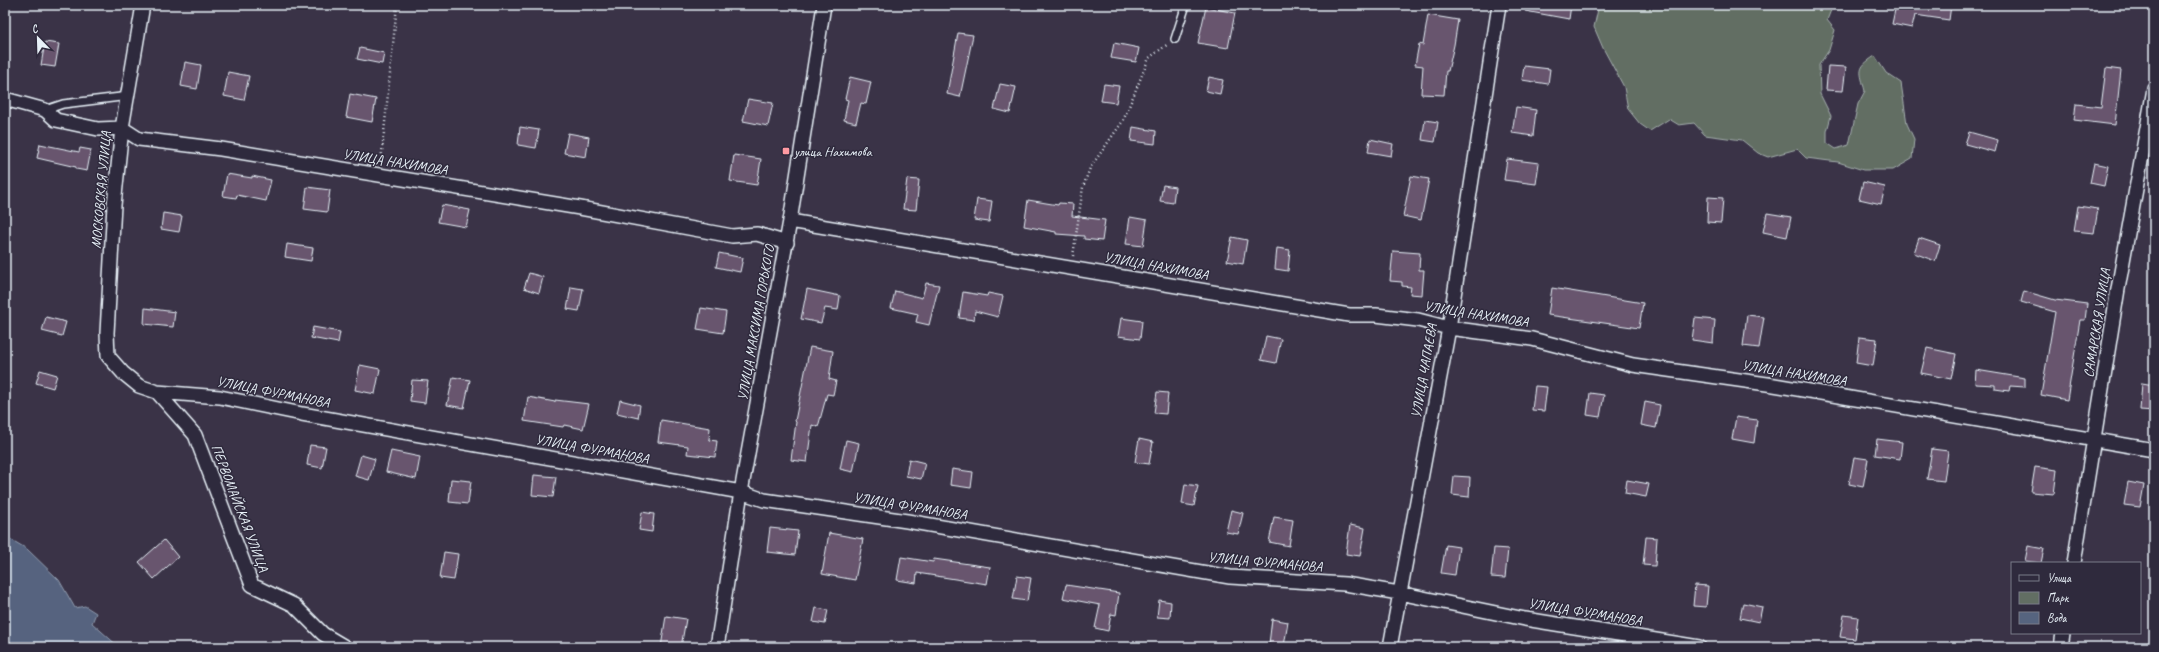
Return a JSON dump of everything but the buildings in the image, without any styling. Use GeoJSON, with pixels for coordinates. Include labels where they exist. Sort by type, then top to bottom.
{"type":"FeatureCollection","features":[{"type":"Feature","properties":{"kind":"street","name":"МОСКОВСКАЯ УЛИЦА"},"geometry":{"type":"LineString","coordinates":[[123,373],[108,356],[106,333],[114,205],[122,128],[129,96],[143,5]]}},
{"type":"Feature","properties":{"kind":"street","name":"УЛИЦА МАКСИМА ГОРЬКОГО"},"geometry":{"type":"LineString","coordinates":[[717,647],[741,492],[787,243],[824,5]]}},
{"type":"Feature","properties":{"kind":"street","name":"УЛИЦА ЧАПАЕВА"},"geometry":{"type":"LineString","coordinates":[[1390,647],[1449,328],[1499,5]]}},
{"type":"Feature","properties":{"kind":"street","name":"САМАРСКАЯ УЛИЦА"},"geometry":{"type":"LineString","coordinates":[[2074,562],[2133,202],[2154,89]]}},
{"type":"Feature","properties":{"kind":"street"},"geometry":{"type":"LineString","coordinates":[[5,99],[45,110],[56,120],[98,129],[122,128]]}},
{"type":"Feature","properties":{"kind":"street","name":"УЛИЦА НАХИМОВА"},"geometry":{"type":"LineString","coordinates":[[122,128],[139,139],[221,149],[580,208],[732,236],[757,234],[787,243]]}},
{"type":"Feature","properties":{"kind":"street","name":"УЛИЦА НАХИМОВА"},"geometry":{"type":"LineString","coordinates":[[790,221],[1349,315],[1376,315],[1418,320],[1449,328],[1532,339],[1633,365],[1774,385],[2094,441],[2154,450]]}},
{"type":"Feature","properties":{"kind":"street","name":"УЛИЦА ФУРМАНОВА"},"geometry":{"type":"LineString","coordinates":[[123,373],[139,386],[156,392],[220,397],[302,414],[741,492],[764,500],[907,521],[1230,578],[1345,584],[1399,593],[1525,619],[1699,647]]}},
{"type":"Feature","properties":{"kind":"street","name":"ПЕРВОМАЙСКАЯ УЛИЦА"},"geometry":{"type":"LineString","coordinates":[[156,392],[195,435],[252,585],[294,605],[323,634],[345,647]]}},
{"type":"Feature","properties":{"kind":"street"},"geometry":{"type":"LineString","coordinates":[[2061,647],[2063,634]]}},
{"type":"Feature","properties":{"kind":"lane"},"geometry":{"type":"LineString","coordinates":[[1174,39],[1186,5]]}},
{"type":"Feature","properties":{"kind":"lane"},"geometry":{"type":"LineString","coordinates":[[45,110],[63,104],[129,96]]}},
{"type":"Feature","properties":{"kind":"path"},"geometry":{"type":"LineString","coordinates":[[380,176],[397,5]]}},
{"type":"Feature","properties":{"kind":"path"},"geometry":{"type":"LineString","coordinates":[[1071,268],[1083,187],[1090,168],[1123,121],[1149,58],[1174,39]]}},
{"type":"Feature","properties":{"kind":"green space"},"geometry":{"type":"Polygon","coordinates":[[[1599,5],[1833,5],[1827,20],[1835,30],[1829,50],[1819,65],[1820,94],[1831,116],[1827,131],[1827,143],[1836,149],[1849,145],[1858,104],[1865,91],[1861,70],[1869,60],[1875,56],[1886,73],[1901,83],[1907,124],[1914,139],[1912,159],[1893,170],[1863,170],[1838,162],[1806,158],[1797,149],[1768,157],[1758,153],[1742,140],[1705,135],[1694,123],[1679,125],[1669,119],[1650,131],[1640,124],[1628,109],[1624,87],[1603,48],[1594,27],[1599,5]]]}},
{"type":"Feature","properties":{"kind":"water"},"geometry":{"type":"Polygon","coordinates":[[[5,536],[27,549],[59,580],[75,608],[85,606],[96,613],[92,623],[119,647],[5,647],[5,536]]]}},
{"type":"Feature","properties":{"kind":"place","name":"улица Нахимова"},"geometry":{"type":"Point","coordinates":[786,151]}}]}
